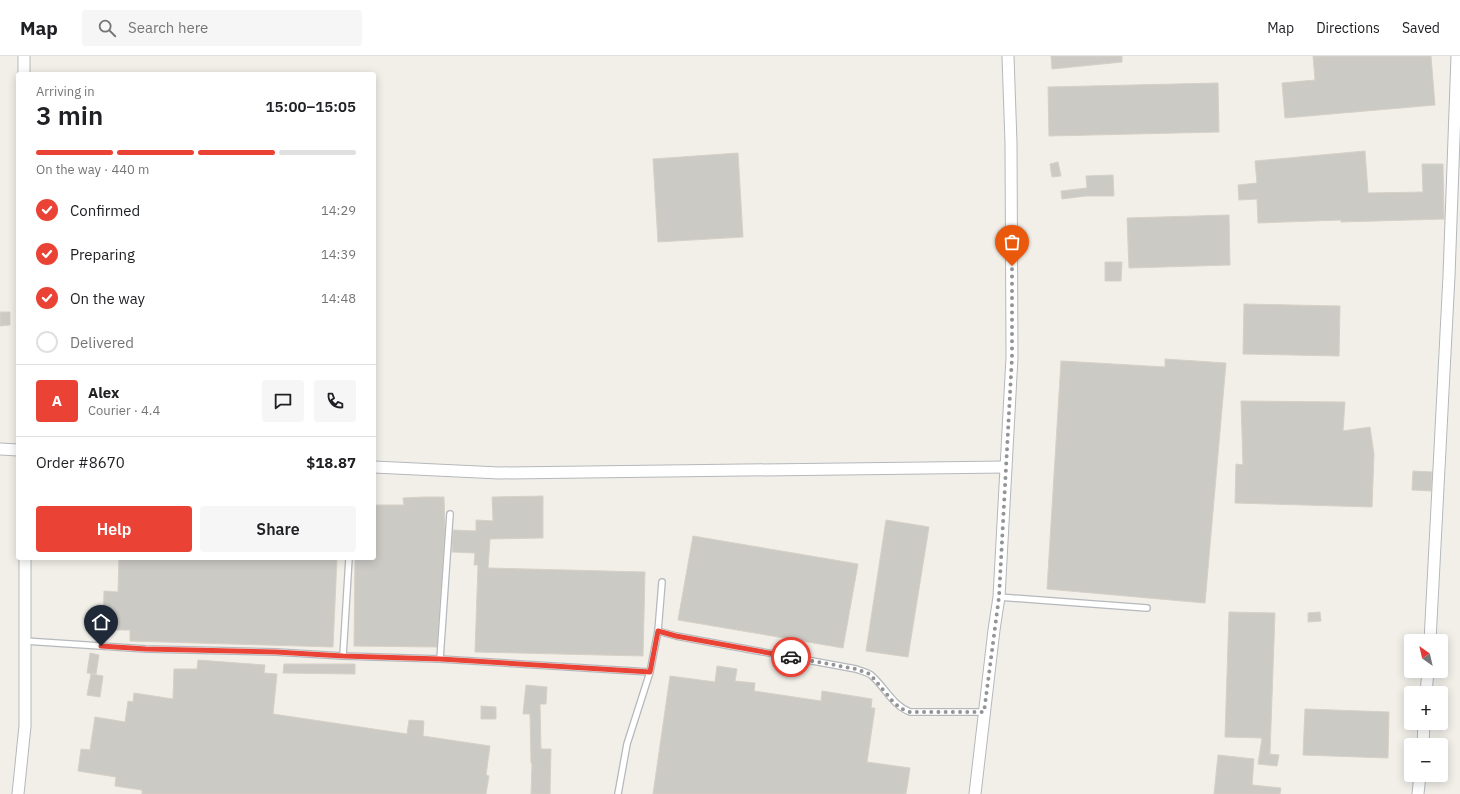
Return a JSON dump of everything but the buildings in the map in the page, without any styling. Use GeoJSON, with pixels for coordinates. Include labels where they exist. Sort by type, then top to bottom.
{"type":"FeatureCollection","features":[{"type":"Feature","properties":{"kind":"street"},"geometry":{"type":"LineString","coordinates":[[24,56],[24,72]]}},
{"type":"Feature","properties":{"kind":"street"},"geometry":{"type":"LineString","coordinates":[[975,794],[999,597],[1012,357],[1011,143],[1008,56]]}},
{"type":"Feature","properties":{"kind":"street"},"geometry":{"type":"LineString","coordinates":[[1430,634],[1449,276],[1457,56]]}},
{"type":"Feature","properties":{"kind":"street"},"geometry":{"type":"LineString","coordinates":[[0,449],[16,450]]}},
{"type":"Feature","properties":{"kind":"street"},"geometry":{"type":"LineString","coordinates":[[376,467],[499,473],[1006,467]]}},
{"type":"Feature","properties":{"kind":"street"},"geometry":{"type":"LineString","coordinates":[[18,794],[25,726],[25,560]]}},
{"type":"Feature","properties":{"kind":"street"},"geometry":{"type":"LineString","coordinates":[[1418,794],[1419,782]]}},
{"type":"Feature","properties":{"kind":"lane"},"geometry":{"type":"LineString","coordinates":[[440,659],[450,514]]}},
{"type":"Feature","properties":{"kind":"lane"},"geometry":{"type":"LineString","coordinates":[[343,656],[349,560]]}},
{"type":"Feature","properties":{"kind":"lane"},"geometry":{"type":"LineString","coordinates":[[618,794],[627,744],[650,672],[658,631],[662,582]]}},
{"type":"Feature","properties":{"kind":"lane"},"geometry":{"type":"LineString","coordinates":[[999,597],[1147,608]]}},
{"type":"Feature","properties":{"kind":"lane"},"geometry":{"type":"LineString","coordinates":[[658,631],[676,636],[870,674],[894,703],[902,709],[910,712],[984,712]]}},
{"type":"Feature","properties":{"kind":"lane"},"geometry":{"type":"LineString","coordinates":[[25,641],[146,649],[276,652],[440,659],[650,672]]}},
{"type":"Feature","properties":{"kind":"way so far"},"geometry":{"type":"LineString","coordinates":[[791,657],[856,669],[870,674],[894,703],[902,709],[910,712],[984,712],[999,597],[1012,357],[1012,266]]}},
{"type":"Feature","properties":{"kind":"route"},"geometry":{"type":"LineString","coordinates":[[101,646],[146,649],[276,652],[440,659],[650,672],[658,631],[676,636],[791,657]]}}]}
